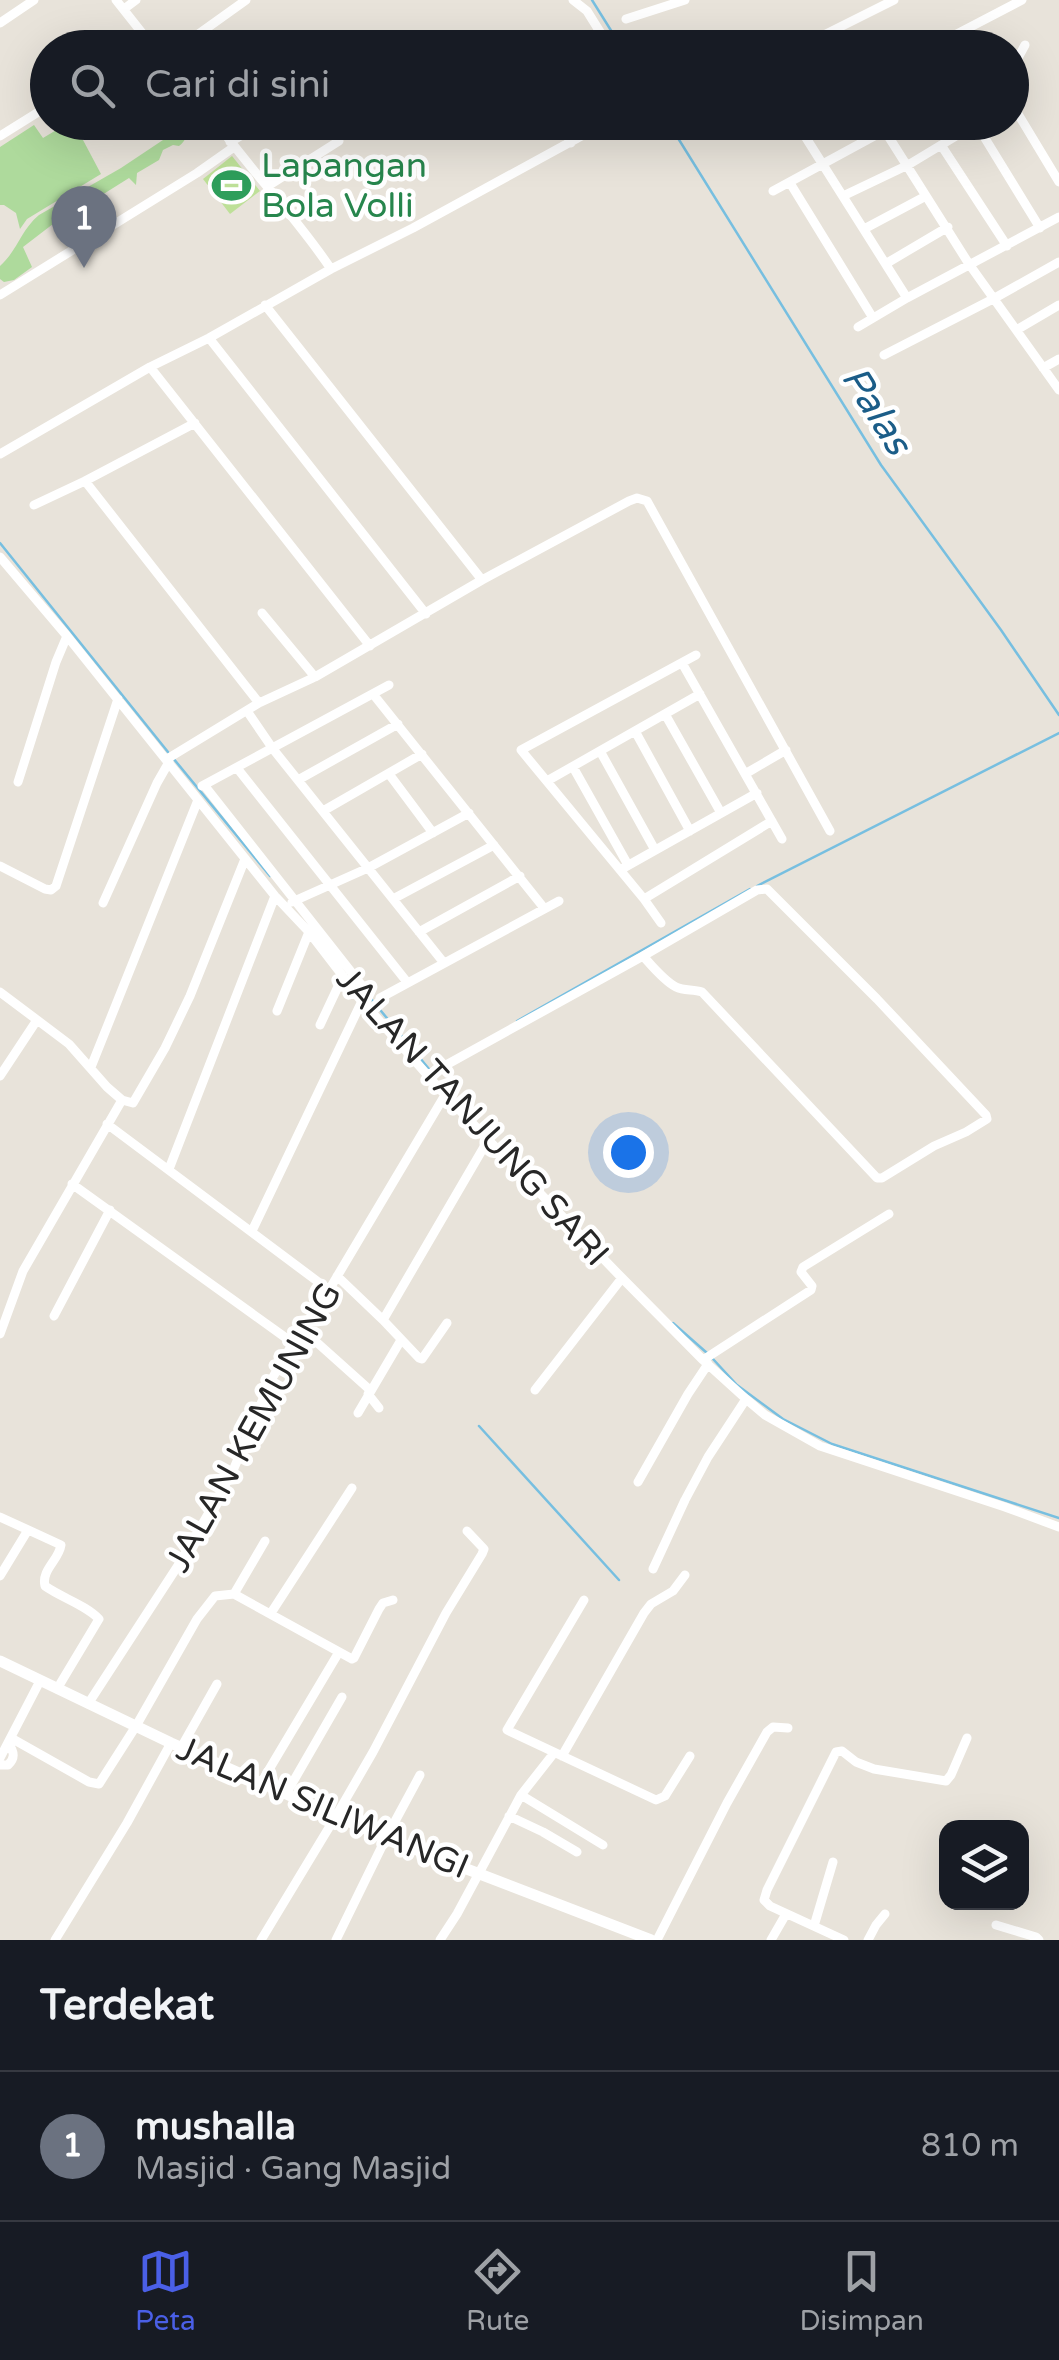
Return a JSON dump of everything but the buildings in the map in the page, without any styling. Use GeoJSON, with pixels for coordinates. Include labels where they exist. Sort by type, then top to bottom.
{"type":"FeatureCollection","features":[{"type":"Feature","properties":{"kind":"street"},"geometry":{"type":"LineString","coordinates":[[0,23],[34,0]]}},
{"type":"Feature","properties":{"kind":"street"},"geometry":{"type":"LineString","coordinates":[[136,0],[120,4],[140,30]]}},
{"type":"Feature","properties":{"kind":"street"},"geometry":{"type":"LineString","coordinates":[[204,30],[246,0]]}},
{"type":"Feature","properties":{"kind":"street"},"geometry":{"type":"LineString","coordinates":[[573,0],[588,12],[599,30]]}},
{"type":"Feature","properties":{"kind":"street"},"geometry":{"type":"LineString","coordinates":[[626,19],[685,0]]}},
{"type":"Feature","properties":{"kind":"street"},"geometry":{"type":"LineString","coordinates":[[833,30],[889,1]]}},
{"type":"Feature","properties":{"kind":"street"},"geometry":{"type":"LineString","coordinates":[[964,30],[1016,2]]}},
{"type":"Feature","properties":{"kind":"street"},"geometry":{"type":"LineString","coordinates":[[0,136],[30,117]]}},
{"type":"Feature","properties":{"kind":"street"},"geometry":{"type":"LineString","coordinates":[[1029,132],[1059,182]]}},
{"type":"Feature","properties":{"kind":"street"},"geometry":{"type":"LineString","coordinates":[[229,140],[331,269]]}},
{"type":"Feature","properties":{"kind":"street"},"geometry":{"type":"LineString","coordinates":[[0,296],[198,173],[239,140]]}},
{"type":"Feature","properties":{"kind":"street"},"geometry":{"type":"LineString","coordinates":[[0,454],[331,269],[576,140]]}},
{"type":"Feature","properties":{"kind":"street"},"geometry":{"type":"LineString","coordinates":[[808,140],[907,298]]}},
{"type":"Feature","properties":{"kind":"street"},"geometry":{"type":"LineString","coordinates":[[773,191],[870,140]]}},
{"type":"Feature","properties":{"kind":"street"},"geometry":{"type":"LineString","coordinates":[[891,140],[993,299],[1059,390]]}},
{"type":"Feature","properties":{"kind":"street"},"geometry":{"type":"LineString","coordinates":[[843,196],[908,165],[949,140]]}},
{"type":"Feature","properties":{"kind":"street"},"geometry":{"type":"LineString","coordinates":[[986,140],[1040,228]]}},
{"type":"Feature","properties":{"kind":"street"},"geometry":{"type":"LineString","coordinates":[[268,186],[339,141]]}},
{"type":"Feature","properties":{"kind":"street"},"geometry":{"type":"LineString","coordinates":[[941,145],[1007,246]]}},
{"type":"Feature","properties":{"kind":"street"},"geometry":{"type":"LineString","coordinates":[[790,183],[873,318]]}},
{"type":"Feature","properties":{"kind":"street"},"geometry":{"type":"LineString","coordinates":[[864,229],[926,196]]}},
{"type":"Feature","properties":{"kind":"street"},"geometry":{"type":"LineString","coordinates":[[858,328],[1059,216]]}},
{"type":"Feature","properties":{"kind":"street"},"geometry":{"type":"LineString","coordinates":[[887,264],[948,227]]}},
{"type":"Feature","properties":{"kind":"street"},"geometry":{"type":"LineString","coordinates":[[884,355],[1059,262]]}},
{"type":"Feature","properties":{"kind":"street"},"geometry":{"type":"LineString","coordinates":[[265,305],[482,580]]}},
{"type":"Feature","properties":{"kind":"street"},"geometry":{"type":"LineString","coordinates":[[1018,329],[1059,305]]}},
{"type":"Feature","properties":{"kind":"street"},"geometry":{"type":"LineString","coordinates":[[209,338],[426,614]]}},
{"type":"Feature","properties":{"kind":"street"},"geometry":{"type":"LineString","coordinates":[[1044,368],[1059,358]]}},
{"type":"Feature","properties":{"kind":"street"},"geometry":{"type":"LineString","coordinates":[[150,368],[370,646]]}},
{"type":"Feature","properties":{"kind":"street"},"geometry":{"type":"LineString","coordinates":[[34,505],[196,423]]}},
{"type":"Feature","properties":{"kind":"street"},"geometry":{"type":"LineString","coordinates":[[85,482],[260,704]]}},
{"type":"Feature","properties":{"kind":"street"},"geometry":{"type":"LineString","coordinates":[[103,904],[168,760],[260,704],[637,498],[647,501],[830,831]]}},
{"type":"Feature","properties":{"kind":"street","name":"JALAN TANJUNG SARI"},"geometry":{"type":"LineString","coordinates":[[0,556],[198,792],[245,859],[276,896],[290,903],[309,932],[431,1073],[444,1095],[705,1362],[766,1415],[820,1446],[1059,1527]]}},
{"type":"Feature","properties":{"kind":"street"},"geometry":{"type":"LineString","coordinates":[[262,613],[315,677]]}},
{"type":"Feature","properties":{"kind":"street"},"geometry":{"type":"LineString","coordinates":[[18,782],[67,636]]}},
{"type":"Feature","properties":{"kind":"street"},"geometry":{"type":"LineString","coordinates":[[624,867],[520,750],[696,656]]}},
{"type":"Feature","properties":{"kind":"street"},"geometry":{"type":"LineString","coordinates":[[682,663],[782,839]]}},
{"type":"Feature","properties":{"kind":"street"},"geometry":{"type":"LineString","coordinates":[[91,1068],[198,792],[389,685]]}},
{"type":"Feature","properties":{"kind":"street"},"geometry":{"type":"LineString","coordinates":[[373,694],[544,908]]}},
{"type":"Feature","properties":{"kind":"street"},"geometry":{"type":"LineString","coordinates":[[547,782],[700,694]]}},
{"type":"Feature","properties":{"kind":"street"},"geometry":{"type":"LineString","coordinates":[[0,866],[45,890],[56,886],[118,699]]}},
{"type":"Feature","properties":{"kind":"street"},"geometry":{"type":"LineString","coordinates":[[248,711],[273,749],[444,963]]}},
{"type":"Feature","properties":{"kind":"street"},"geometry":{"type":"LineString","coordinates":[[665,714],[721,814]]}},
{"type":"Feature","properties":{"kind":"street"},"geometry":{"type":"LineString","coordinates":[[298,780],[398,724]]}},
{"type":"Feature","properties":{"kind":"street"},"geometry":{"type":"LineString","coordinates":[[636,731],[690,830]]}},
{"type":"Feature","properties":{"kind":"street"},"geometry":{"type":"LineString","coordinates":[[745,774],[786,750]]}},
{"type":"Feature","properties":{"kind":"street"},"geometry":{"type":"LineString","coordinates":[[600,752],[655,850]]}},
{"type":"Feature","properties":{"kind":"street"},"geometry":{"type":"LineString","coordinates":[[323,812],[422,754]]}},
{"type":"Feature","properties":{"kind":"street"},"geometry":{"type":"LineString","coordinates":[[572,767],[624,867],[661,923]]}},
{"type":"Feature","properties":{"kind":"street"},"geometry":{"type":"LineString","coordinates":[[237,768],[408,982]]}},
{"type":"Feature","properties":{"kind":"street"},"geometry":{"type":"LineString","coordinates":[[389,774],[433,833]]}},
{"type":"Feature","properties":{"kind":"street"},"geometry":{"type":"LineString","coordinates":[[198,792],[348,976],[320,1025]]}},
{"type":"Feature","properties":{"kind":"street"},"geometry":{"type":"LineString","coordinates":[[624,867],[756,794]]}},
{"type":"Feature","properties":{"kind":"street"},"geometry":{"type":"LineString","coordinates":[[290,903],[368,868],[470,813]]}},
{"type":"Feature","properties":{"kind":"street"},"geometry":{"type":"LineString","coordinates":[[644,899],[772,821]]}},
{"type":"Feature","properties":{"kind":"street"},"geometry":{"type":"LineString","coordinates":[[393,900],[494,845]]}},
{"type":"Feature","properties":{"kind":"street"},"geometry":{"type":"LineString","coordinates":[[0,992],[69,1044],[107,1088],[132,1103],[190,996],[245,859]]}},
{"type":"Feature","properties":{"kind":"street"},"geometry":{"type":"LineString","coordinates":[[419,932],[520,876]]}},
{"type":"Feature","properties":{"kind":"street"},"geometry":{"type":"LineString","coordinates":[[431,1073],[757,890],[767,889],[877,1000],[987,1120],[877,1178],[702,992],[674,986],[643,956]]}},
{"type":"Feature","properties":{"kind":"street"},"geometry":{"type":"LineString","coordinates":[[168,1169],[276,896]]}},
{"type":"Feature","properties":{"kind":"street"},"geometry":{"type":"LineString","coordinates":[[380,998],[559,901]]}},
{"type":"Feature","properties":{"kind":"street"},"geometry":{"type":"LineString","coordinates":[[277,1011],[309,932]]}},
{"type":"Feature","properties":{"kind":"street"},"geometry":{"type":"LineString","coordinates":[[252,1232],[365,996]]}},
{"type":"Feature","properties":{"kind":"street"},"geometry":{"type":"LineString","coordinates":[[1,1071],[37,1020]]}},
{"type":"Feature","properties":{"kind":"street","name":"JALAN KEMUNING"},"geometry":{"type":"LineString","coordinates":[[88,1704],[232,1473],[270,1382],[444,1095]]}},
{"type":"Feature","properties":{"kind":"street"},"geometry":{"type":"LineString","coordinates":[[0,1334],[17,1284],[122,1100]]}},
{"type":"Feature","properties":{"kind":"street"},"geometry":{"type":"LineString","coordinates":[[107,1124],[329,1290]]}},
{"type":"Feature","properties":{"kind":"street"},"geometry":{"type":"LineString","coordinates":[[383,1320],[488,1140]]}},
{"type":"Feature","properties":{"kind":"street"},"geometry":{"type":"LineString","coordinates":[[72,1184],[293,1343]]}},
{"type":"Feature","properties":{"kind":"street"},"geometry":{"type":"LineString","coordinates":[[54,1316],[110,1210]]}},
{"type":"Feature","properties":{"kind":"street"},"geometry":{"type":"LineString","coordinates":[[638,1482],[705,1362],[811,1290],[801,1272],[803,1268],[888,1214]]}},
{"type":"Feature","properties":{"kind":"street"},"geometry":{"type":"LineString","coordinates":[[337,1276],[422,1359],[448,1323]]}},
{"type":"Feature","properties":{"kind":"street"},"geometry":{"type":"LineString","coordinates":[[535,1390],[622,1278]]}},
{"type":"Feature","properties":{"kind":"street"},"geometry":{"type":"LineString","coordinates":[[303,1330],[369,1392],[379,1408]]}},
{"type":"Feature","properties":{"kind":"street"},"geometry":{"type":"LineString","coordinates":[[358,1413],[400,1340]]}},
{"type":"Feature","properties":{"kind":"street"},"geometry":{"type":"LineString","coordinates":[[654,1569],[708,1457],[746,1399]]}},
{"type":"Feature","properties":{"kind":"street"},"geometry":{"type":"LineString","coordinates":[[272,1613],[352,1488]]}},
{"type":"Feature","properties":{"kind":"street"},"geometry":{"type":"LineString","coordinates":[[0,1517],[61,1545],[45,1575],[45,1586],[99,1618],[57,1688]]}},
{"type":"Feature","properties":{"kind":"street"},"geometry":{"type":"LineString","coordinates":[[0,1576],[28,1530]]}},
{"type":"Feature","properties":{"kind":"street"},"geometry":{"type":"LineString","coordinates":[[261,1940],[336,1816],[482,1554],[484,1548],[467,1531]]}},
{"type":"Feature","properties":{"kind":"street"},"geometry":{"type":"LineString","coordinates":[[234,1594],[265,1541]]}},
{"type":"Feature","properties":{"kind":"street"},"geometry":{"type":"LineString","coordinates":[[443,1940],[521,1795],[558,1755],[651,1604],[666,1597],[685,1575]]}},
{"type":"Feature","properties":{"kind":"street"},"geometry":{"type":"LineString","coordinates":[[9,1741],[99,1784],[215,1596],[234,1594],[354,1658],[379,1609],[392,1600]]}},
{"type":"Feature","properties":{"kind":"street"},"geometry":{"type":"LineString","coordinates":[[584,1600],[507,1730],[656,1800],[666,1796],[690,1756]]}},
{"type":"Feature","properties":{"kind":"street"},"geometry":{"type":"LineString","coordinates":[[261,1783],[339,1652]]}},
{"type":"Feature","properties":{"kind":"street","name":"JALAN SILIWANGI"},"geometry":{"type":"LineString","coordinates":[[0,1661],[386,1838],[654,1940]]}},
{"type":"Feature","properties":{"kind":"street"},"geometry":{"type":"LineString","coordinates":[[0,1761],[40,1681]]}},
{"type":"Feature","properties":{"kind":"street"},"geometry":{"type":"LineString","coordinates":[[55,1940],[217,1684]]}},
{"type":"Feature","properties":{"kind":"street"},"geometry":{"type":"LineString","coordinates":[[286,1794],[342,1697]]}},
{"type":"Feature","properties":{"kind":"street"},"geometry":{"type":"LineString","coordinates":[[654,1940],[768,1732],[788,1728]]}},
{"type":"Feature","properties":{"kind":"street"},"geometry":{"type":"LineString","coordinates":[[844,1940],[766,1904],[764,1896],[836,1752],[842,1751],[874,1769],[941,1781],[952,1775],[967,1738]]}},
{"type":"Feature","properties":{"kind":"street"},"geometry":{"type":"LineString","coordinates":[[336,1940],[420,1775]]}},
{"type":"Feature","properties":{"kind":"street"},"geometry":{"type":"LineString","coordinates":[[521,1795],[603,1845]]}},
{"type":"Feature","properties":{"kind":"street"},"geometry":{"type":"LineString","coordinates":[[509,1816],[577,1852]]}},
{"type":"Feature","properties":{"kind":"street"},"geometry":{"type":"LineString","coordinates":[[814,1926],[833,1862]]}},
{"type":"Feature","properties":{"kind":"street"},"geometry":{"type":"LineString","coordinates":[[771,1940],[786,1914]]}},
{"type":"Feature","properties":{"kind":"street"},"geometry":{"type":"LineString","coordinates":[[868,1940],[885,1914]]}},
{"type":"Feature","properties":{"kind":"street"},"geometry":{"type":"LineString","coordinates":[[996,1925],[1039,1940]]}},
{"type":"Feature","properties":{"kind":"green space"},"geometry":{"type":"Polygon","coordinates":[[[30,128],[30,140],[83,140],[101,174],[27,219],[20,229],[16,213],[0,205],[0,147],[30,128]]]}},
{"type":"Feature","properties":{"kind":"green space"},"geometry":{"type":"Polygon","coordinates":[[[163,140],[184,140],[179,146],[163,150],[159,160],[137,173],[136,185],[129,178],[78,207],[75,213],[83,231],[79,233],[66,214],[23,247],[32,267],[14,280],[0,279],[0,266],[39,215],[163,140]]]}},
{"type":"Feature","properties":{"kind":"green space","name":"Lapangan Bola Volli"},"geometry":{"type":"Polygon","coordinates":[[[232,156],[260,191],[230,214],[203,179],[232,156]]]}},
{"type":"Feature","properties":{"kind":"waterway","name":"Palas"},"geometry":{"type":"LineString","coordinates":[[592,0],[611,30]]}},
{"type":"Feature","properties":{"kind":"waterway","name":"Palas"},"geometry":{"type":"LineString","coordinates":[[679,140],[881,465],[1059,715]]}},
{"type":"Feature","properties":{"kind":"waterway"},"geometry":{"type":"LineString","coordinates":[[0,543],[168,752]]}},
{"type":"Feature","properties":{"kind":"waterway"},"geometry":{"type":"LineString","coordinates":[[757,886],[1059,733]]}},
{"type":"Feature","properties":{"kind":"waterway"},"geometry":{"type":"LineString","coordinates":[[173,758],[270,876]]}},
{"type":"Feature","properties":{"kind":"waterway"},"geometry":{"type":"LineString","coordinates":[[517,1021],[750,889]]}},
{"type":"Feature","properties":{"kind":"waterway"},"geometry":{"type":"LineString","coordinates":[[367,994],[429,1069]]}},
{"type":"Feature","properties":{"kind":"waterway"},"geometry":{"type":"LineString","coordinates":[[673,1323],[707,1353]]}},
{"type":"Feature","properties":{"kind":"waterway"},"geometry":{"type":"LineString","coordinates":[[713,1359],[737,1385],[783,1419],[832,1444],[1059,1518]]}},
{"type":"Feature","properties":{"kind":"waterway"},"geometry":{"type":"LineString","coordinates":[[479,1426],[619,1580]]}},
{"type":"Feature","properties":{"kind":"place","name":"Lapangan Bola Volli"},"geometry":{"type":"Point","coordinates":[231,185]}},
{"type":"Feature","properties":{"kind":"place","name":"mushalla"},"geometry":{"type":"Point","coordinates":[84,268]}}]}
